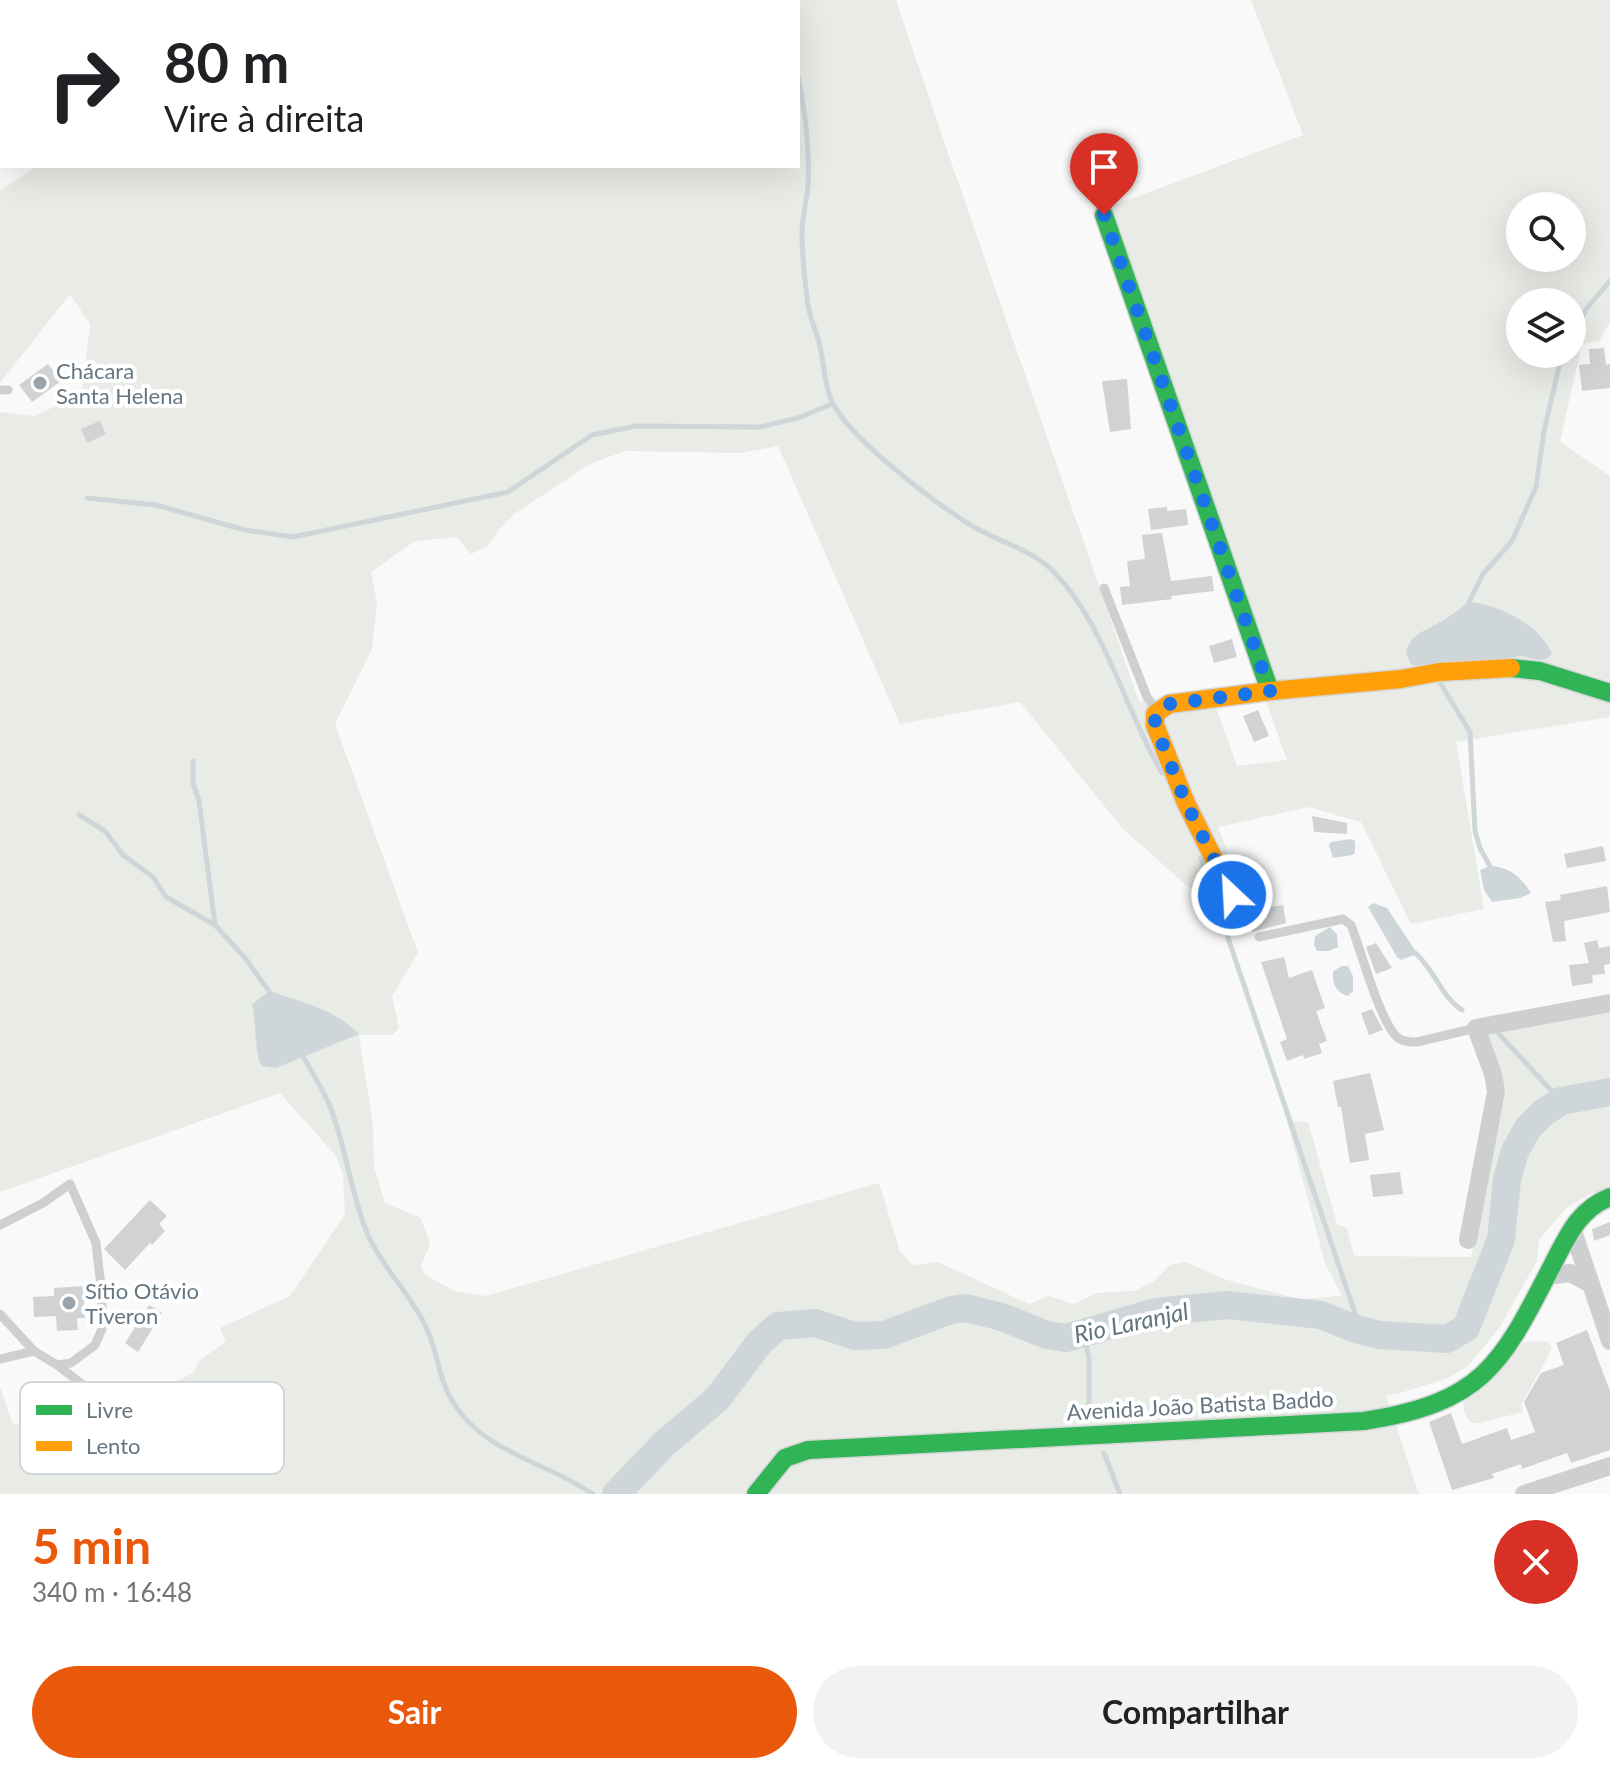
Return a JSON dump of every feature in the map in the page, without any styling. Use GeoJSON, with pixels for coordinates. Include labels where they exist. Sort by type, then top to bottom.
{"type":"FeatureCollection","features":[{"type":"Feature","properties":{"kind":"street"},"geometry":{"type":"LineString","coordinates":[[1104,215],[1270,691]]}},
{"type":"Feature","properties":{"kind":"street"},"geometry":{"type":"LineString","coordinates":[[1232,895],[1186,803],[1155,725],[1155,714],[1169,704],[1270,691],[1342,686],[1439,672],[1514,668],[1540,671],[1610,693]]}},
{"type":"Feature","properties":{"kind":"street"},"geometry":{"type":"LineString","coordinates":[[1468,1240],[1496,1092],[1493,1074],[1476,1028],[1610,1003]]}},
{"type":"Feature","properties":{"kind":"street","name":"Avenida João Batista Baddo"},"geometry":{"type":"LineString","coordinates":[[756,1494],[785,1458],[808,1450],[1364,1421],[1400,1415],[1454,1395],[1484,1374],[1507,1345],[1586,1208],[1610,1197]]}},
{"type":"Feature","properties":{"kind":"street"},"geometry":{"type":"LineString","coordinates":[[1572,1228],[1610,1341]]}},
{"type":"Feature","properties":{"kind":"street"},"geometry":{"type":"LineString","coordinates":[[1547,1276],[1570,1273],[1591,1284]]}},
{"type":"Feature","properties":{"kind":"street"},"geometry":{"type":"LineString","coordinates":[[1524,1494],[1610,1466]]}},
{"type":"Feature","properties":{"kind":"lane"},"geometry":{"type":"LineString","coordinates":[[1104,588],[1147,697],[1160,709]]}},
{"type":"Feature","properties":{"kind":"lane"},"geometry":{"type":"LineString","coordinates":[[1259,937],[1343,919],[1351,925],[1378,1000],[1398,1038],[1417,1042],[1476,1028]]}},
{"type":"Feature","properties":{"kind":"lane"},"geometry":{"type":"LineString","coordinates":[[0,1225],[43,1203],[70,1184],[96,1243],[102,1329],[95,1345],[84,1356],[71,1363],[57,1365]]}},
{"type":"Feature","properties":{"kind":"lane"},"geometry":{"type":"LineString","coordinates":[[0,1314],[34,1351],[79,1382]]}},
{"type":"Feature","properties":{"kind":"lane"},"geometry":{"type":"LineString","coordinates":[[0,1359],[34,1351]]}},
{"type":"Feature","properties":{"kind":"shaded area"},"geometry":{"type":"Polygon","coordinates":[[[800,0],[896,0],[1139,702],[1210,691],[1237,766],[1287,760],[1093,213],[1303,135],[1251,0],[1610,0],[1610,322],[1599,341],[1586,343],[1586,288],[1506,288],[1506,368],[1577,368],[1560,442],[1610,476],[1610,717],[1456,742],[1484,909],[1411,924],[1361,822],[1309,807],[1218,827],[1242,892],[1218,898],[1212,908],[1123,829],[1020,702],[900,724],[778,446],[740,453],[625,451],[590,464],[514,514],[488,546],[471,554],[457,537],[415,541],[371,572],[377,602],[372,649],[335,724],[418,953],[392,996],[399,1028],[392,1035],[359,1035],[373,1125],[374,1167],[385,1203],[421,1218],[430,1244],[421,1266],[425,1275],[455,1291],[485,1296],[879,1183],[900,1251],[913,1265],[938,1262],[1029,1304],[1049,1296],[1074,1304],[1097,1293],[1134,1291],[1153,1282],[1170,1265],[1186,1262],[1227,1280],[1299,1299],[1342,1296],[1325,1263],[1287,1121],[1308,1122],[1337,1224],[1347,1228],[1354,1256],[1471,1257],[1506,1092],[1484,1034],[1610,1008],[1610,1187],[1588,1195],[1565,1209],[1539,1240],[1537,1261],[1500,1327],[1468,1366],[1448,1378],[1386,1395],[1419,1494],[0,1494],[0,1387],[13,1425],[20,1423],[20,1474],[284,1474],[284,1382],[175,1382],[194,1372],[200,1360],[226,1342],[220,1328],[290,1296],[345,1214],[343,1174],[336,1156],[280,1093],[0,1192],[0,412],[34,416],[82,394],[90,324],[70,294],[0,383],[0,191],[33,168],[800,168],[800,0]]]}},
{"type":"Feature","properties":{"kind":"shaded area"},"geometry":{"type":"Polygon","coordinates":[[[1470,602],[1494,607],[1518,618],[1538,634],[1552,654],[1543,660],[1517,656],[1420,667],[1411,664],[1406,654],[1413,638],[1470,602]]]}},
{"type":"Feature","properties":{"kind":"shaded area"},"geometry":{"type":"Polygon","coordinates":[[[1355,841],[1355,853],[1333,858],[1331,842],[1355,841]]]}},
{"type":"Feature","properties":{"kind":"shaded area"},"geometry":{"type":"Polygon","coordinates":[[[1490,866],[1514,874],[1531,893],[1492,902],[1484,890],[1480,870],[1490,866]]]}},
{"type":"Feature","properties":{"kind":"shaded area"},"geometry":{"type":"Polygon","coordinates":[[[1373,903],[1387,908],[1415,950],[1414,955],[1401,960],[1397,957],[1368,907],[1373,903]]]}},
{"type":"Feature","properties":{"kind":"shaded area"},"geometry":{"type":"Polygon","coordinates":[[[1330,927],[1337,934],[1338,947],[1317,951],[1315,936],[1330,927]]]}},
{"type":"Feature","properties":{"kind":"shaded area"},"geometry":{"type":"Polygon","coordinates":[[[1348,966],[1353,976],[1353,991],[1348,996],[1338,990],[1333,980],[1333,971],[1348,966]]]}},
{"type":"Feature","properties":{"kind":"shaded area"},"geometry":{"type":"Polygon","coordinates":[[[270,991],[328,1012],[359,1034],[276,1068],[262,1066],[252,1004],[270,991]]]}},
{"type":"Feature","properties":{"kind":"shaded area"},"geometry":{"type":"Polygon","coordinates":[[[1548,1341],[1552,1349],[1521,1405],[1523,1412],[1471,1423],[1463,1403],[1524,1342],[1548,1341]]]}},
{"type":"Feature","properties":{"kind":"building"},"geometry":{"type":"Polygon","coordinates":[[[1604,348],[1606,365],[1610,364],[1610,388],[1582,391],[1579,368],[1590,364],[1589,349],[1604,348]]]}},
{"type":"Feature","properties":{"kind":"building","name":"Chácara Santa Helena"},"geometry":{"type":"Polygon","coordinates":[[[48,364],[61,381],[32,402],[19,385],[48,364]]]}},
{"type":"Feature","properties":{"kind":"building"},"geometry":{"type":"Polygon","coordinates":[[[1127,379],[1131,429],[1110,432],[1102,381],[1127,379]]]}},
{"type":"Feature","properties":{"kind":"building"},"geometry":{"type":"Polygon","coordinates":[[[100,421],[106,434],[87,443],[81,429],[100,421]]]}},
{"type":"Feature","properties":{"kind":"building"},"geometry":{"type":"Polygon","coordinates":[[[1167,507],[1167,511],[1186,509],[1188,525],[1151,530],[1148,509],[1167,507]]]}},
{"type":"Feature","properties":{"kind":"building"},"geometry":{"type":"Polygon","coordinates":[[[1162,533],[1171,581],[1212,576],[1214,591],[1122,605],[1120,587],[1130,586],[1127,561],[1145,559],[1142,535],[1162,533]]]}},
{"type":"Feature","properties":{"kind":"building"},"geometry":{"type":"Polygon","coordinates":[[[1232,639],[1237,657],[1214,663],[1209,646],[1232,639]]]}},
{"type":"Feature","properties":{"kind":"building"},"geometry":{"type":"Polygon","coordinates":[[[1258,710],[1269,736],[1254,742],[1243,716],[1258,710]]]}},
{"type":"Feature","properties":{"kind":"building"},"geometry":{"type":"Polygon","coordinates":[[[1312,816],[1347,823],[1347,834],[1314,832],[1312,816]]]}},
{"type":"Feature","properties":{"kind":"building"},"geometry":{"type":"Polygon","coordinates":[[[1603,846],[1606,861],[1567,868],[1564,854],[1603,846]]]}},
{"type":"Feature","properties":{"kind":"building"},"geometry":{"type":"Polygon","coordinates":[[[1607,886],[1610,912],[1564,921],[1566,941],[1553,942],[1545,902],[1561,900],[1560,895],[1607,886]]]}},
{"type":"Feature","properties":{"kind":"building"},"geometry":{"type":"Polygon","coordinates":[[[1263,903],[1264,908],[1283,905],[1286,923],[1252,932],[1247,906],[1263,903]]]}},
{"type":"Feature","properties":{"kind":"building"},"geometry":{"type":"Polygon","coordinates":[[[1597,940],[1599,948],[1610,946],[1610,964],[1604,965],[1605,974],[1592,975],[1593,983],[1572,986],[1569,965],[1589,963],[1584,943],[1597,940]]]}},
{"type":"Feature","properties":{"kind":"building"},"geometry":{"type":"Polygon","coordinates":[[[1376,943],[1392,968],[1376,974],[1366,947],[1376,943]]]}},
{"type":"Feature","properties":{"kind":"building"},"geometry":{"type":"Polygon","coordinates":[[[1284,957],[1289,978],[1312,970],[1325,1008],[1316,1011],[1327,1041],[1319,1044],[1322,1053],[1287,1061],[1280,1042],[1287,1039],[1261,962],[1284,957]]]}},
{"type":"Feature","properties":{"kind":"building"},"geometry":{"type":"Polygon","coordinates":[[[1372,1009],[1383,1030],[1369,1035],[1361,1013],[1372,1009]]]}},
{"type":"Feature","properties":{"kind":"building"},"geometry":{"type":"Polygon","coordinates":[[[1370,1073],[1384,1130],[1365,1134],[1369,1160],[1350,1163],[1341,1107],[1338,1107],[1333,1081],[1370,1073]]]}},
{"type":"Feature","properties":{"kind":"building"},"geometry":{"type":"Polygon","coordinates":[[[1400,1172],[1403,1194],[1373,1197],[1370,1175],[1400,1172]]]}},
{"type":"Feature","properties":{"kind":"building"},"geometry":{"type":"Polygon","coordinates":[[[150,1200],[167,1216],[159,1224],[165,1231],[125,1270],[104,1249],[150,1200]]]}},
{"type":"Feature","properties":{"kind":"building"},"geometry":{"type":"Polygon","coordinates":[[[1610,1222],[1610,1235],[1594,1241],[1592,1229],[1610,1222]]]}},
{"type":"Feature","properties":{"kind":"building","name":"Sítio Otávio Tiveron"},"geometry":{"type":"Polygon","coordinates":[[[83,1286],[85,1318],[77,1318],[78,1330],[57,1331],[56,1316],[34,1317],[33,1297],[54,1296],[54,1288],[83,1286]]]}},
{"type":"Feature","properties":{"kind":"building"},"geometry":{"type":"Polygon","coordinates":[[[149,1305],[162,1313],[138,1352],[125,1343],[149,1305]]]}},
{"type":"Feature","properties":{"kind":"building"},"geometry":{"type":"Polygon","coordinates":[[[1587,1330],[1610,1391],[1610,1450],[1571,1463],[1567,1453],[1522,1469],[1521,1464],[1492,1474],[1494,1478],[1452,1490],[1429,1422],[1451,1413],[1462,1444],[1507,1428],[1511,1440],[1535,1432],[1524,1402],[1541,1373],[1564,1365],[1556,1343],[1587,1330]]]}},
{"type":"Feature","properties":{"kind":"waterway"},"geometry":{"type":"LineString","coordinates":[[800,87],[808,158],[802,233],[805,278],[809,310],[831,399],[854,432],[917,487],[974,527],[1025,552],[1053,571],[1087,616],[1162,773]]}},
{"type":"Feature","properties":{"kind":"waterway"},"geometry":{"type":"LineString","coordinates":[[1586,310],[1610,281]]}},
{"type":"Feature","properties":{"kind":"waterway"},"geometry":{"type":"LineString","coordinates":[[1467,606],[1483,574],[1512,541],[1536,487],[1544,431],[1559,368]]}},
{"type":"Feature","properties":{"kind":"waterway"},"geometry":{"type":"LineString","coordinates":[[87,498],[156,505],[245,530],[293,537],[508,492],[592,435],[636,426],[760,427],[798,418],[832,404]]}},
{"type":"Feature","properties":{"kind":"waterway"},"geometry":{"type":"LineString","coordinates":[[1439,681],[1470,732],[1475,831],[1492,870]]}},
{"type":"Feature","properties":{"kind":"waterway"},"geometry":{"type":"LineString","coordinates":[[193,761],[193,783],[199,801],[215,925],[245,958],[271,994]]}},
{"type":"Feature","properties":{"kind":"waterway"},"geometry":{"type":"LineString","coordinates":[[79,815],[105,831],[123,855],[153,877],[166,897],[215,925]]}},
{"type":"Feature","properties":{"kind":"waterway"},"geometry":{"type":"LineString","coordinates":[[1201,858],[1361,1331]]}},
{"type":"Feature","properties":{"kind":"waterway"},"geometry":{"type":"LineString","coordinates":[[1415,953],[1448,998],[1462,1010]]}},
{"type":"Feature","properties":{"kind":"waterway"},"geometry":{"type":"LineString","coordinates":[[1499,1034],[1561,1101]]}},
{"type":"Feature","properties":{"kind":"waterway"},"geometry":{"type":"LineString","coordinates":[[301,1053],[332,1112],[368,1235],[426,1327],[448,1394],[455,1405],[476,1429],[492,1441],[593,1494]]}},
{"type":"Feature","properties":{"kind":"waterway","name":"Rio Laranjal"},"geometry":{"type":"LineString","coordinates":[[616,1494],[665,1443],[717,1399],[760,1342],[778,1326],[815,1323],[855,1336],[884,1335],[951,1310],[966,1308],[1002,1317],[1047,1335],[1066,1338],[1156,1312],[1227,1305],[1321,1315],[1379,1335],[1447,1339],[1466,1328],[1501,1239],[1507,1179],[1515,1151],[1528,1128],[1561,1101],[1610,1092]]}},
{"type":"Feature","properties":{"kind":"waterway"},"geometry":{"type":"LineString","coordinates":[[1084,1334],[1089,1359],[1089,1407]]}},
{"type":"Feature","properties":{"kind":"waterway"},"geometry":{"type":"LineString","coordinates":[[1104,1453],[1120,1494]]}},
{"type":"Feature","properties":{"kind":"traffic: fast"},"geometry":{"type":"LineString","coordinates":[[1104,215],[1270,691]]}},
{"type":"Feature","properties":{"kind":"traffic: fast"},"geometry":{"type":"LineString","coordinates":[[1511,668],[1540,671],[1610,693]]}},
{"type":"Feature","properties":{"kind":"traffic: fast"},"geometry":{"type":"LineString","coordinates":[[756,1494],[785,1458],[808,1450],[1364,1421],[1405,1413],[1438,1402],[1464,1389],[1485,1372],[1503,1351],[1576,1223],[1591,1208],[1610,1197]]}},
{"type":"Feature","properties":{"kind":"traffic: slow"},"geometry":{"type":"LineString","coordinates":[[1232,895],[1186,803],[1155,725],[1155,714],[1169,704],[1401,679],[1439,672],[1511,668]]}},
{"type":"Feature","properties":{"kind":"place","name":"Chácara Santa Helena"},"geometry":{"type":"Point","coordinates":[40,383]}},
{"type":"Feature","properties":{"kind":"place","name":"Sítio Otávio Tiveron"},"geometry":{"type":"Point","coordinates":[69,1303]}},
{"type":"Feature","properties":{"kind":"route"},"geometry":{"type":"LineString","coordinates":[[1104,215],[1270,691],[1169,704],[1155,714],[1155,725],[1186,803],[1232,895]]}}]}
